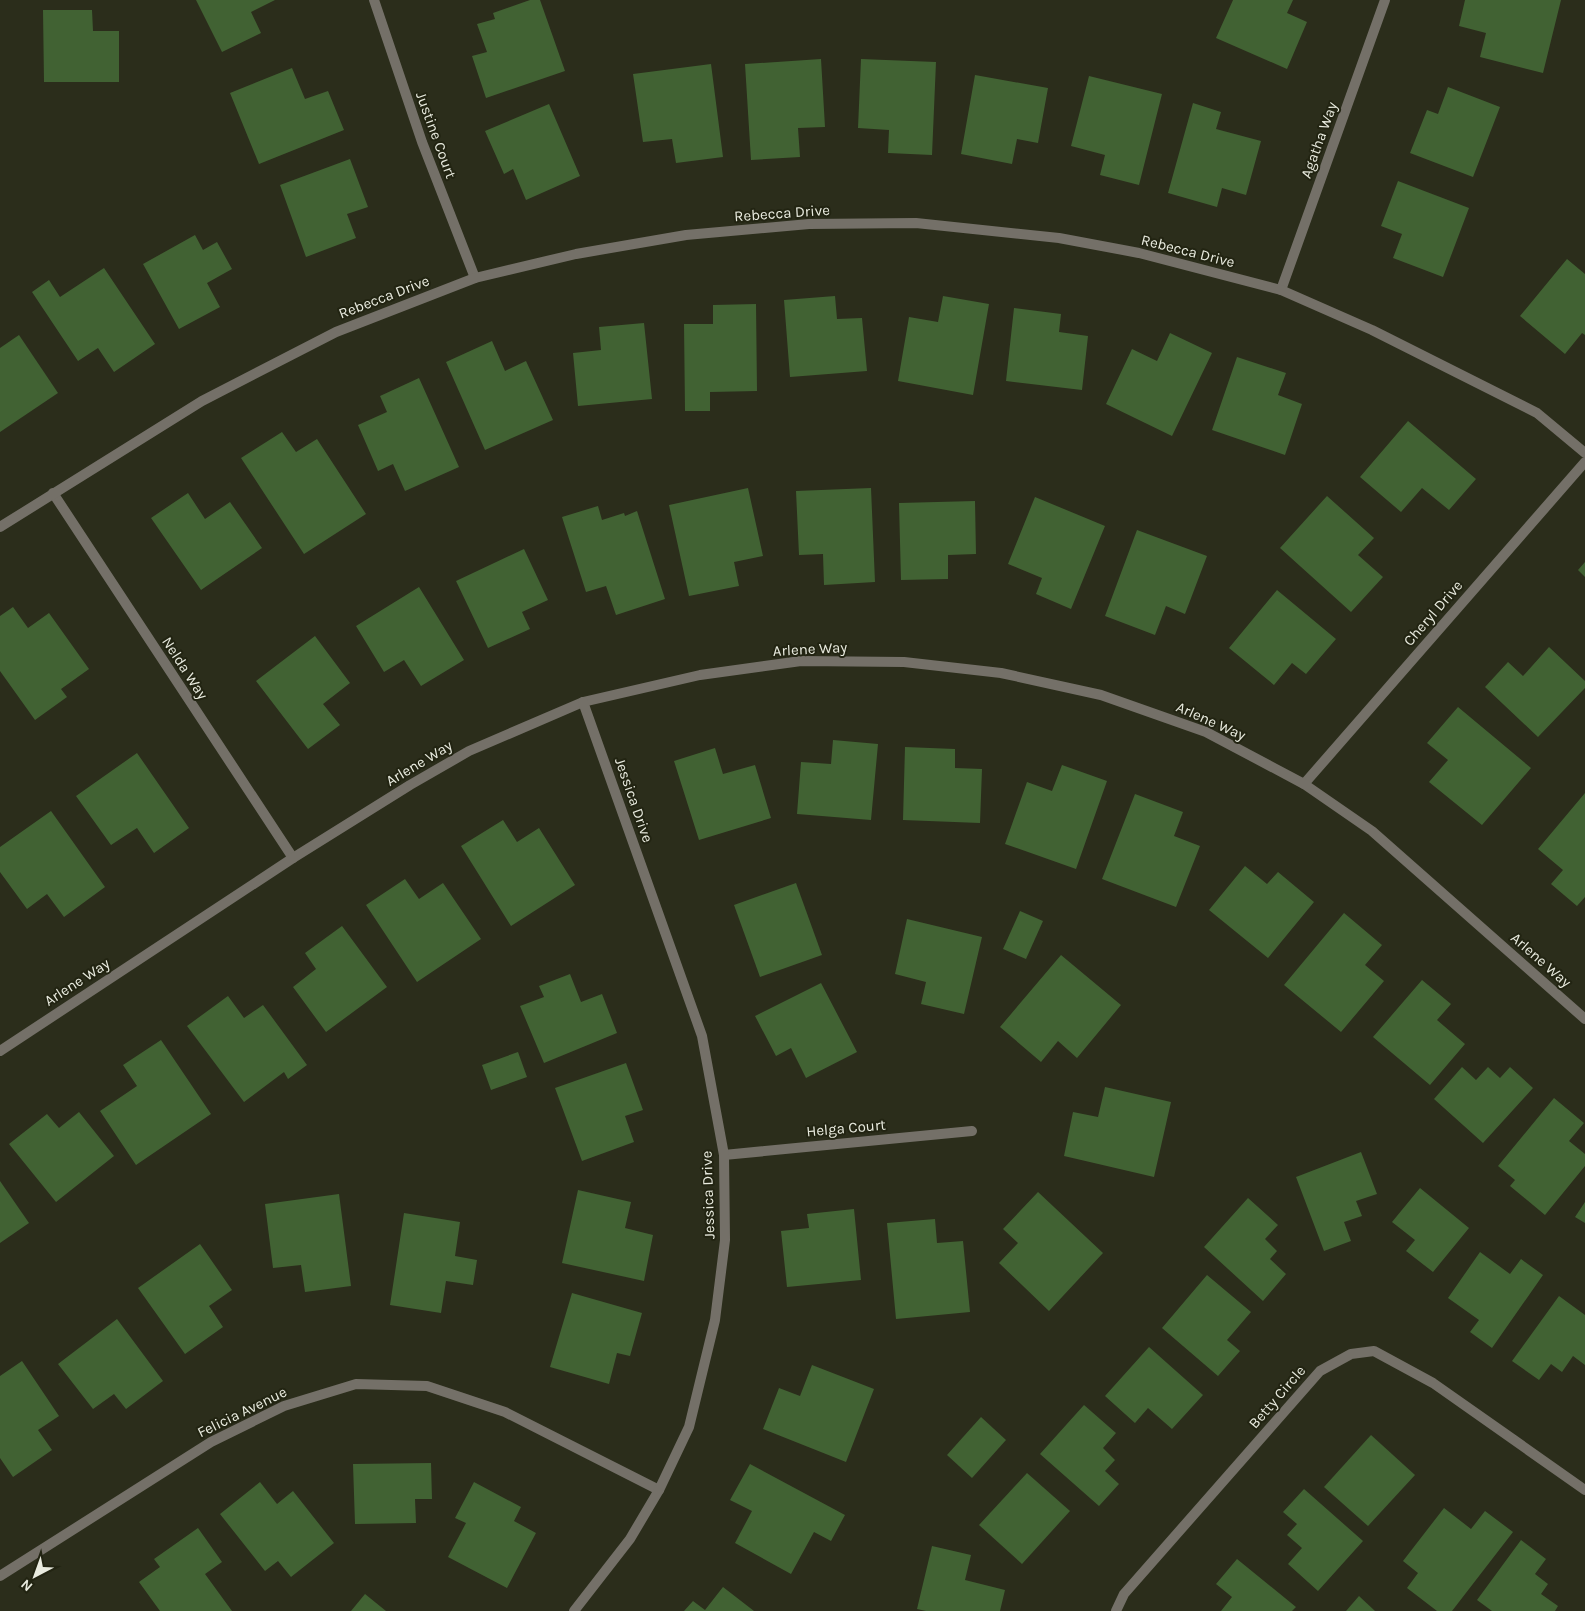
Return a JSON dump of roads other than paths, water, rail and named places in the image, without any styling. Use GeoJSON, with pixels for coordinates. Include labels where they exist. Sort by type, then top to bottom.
{"type":"FeatureCollection","features":[{"type":"Feature","properties":{"kind":"street","name":"Justine Court"},"geometry":{"type":"LineString","coordinates":[[374,0],[422,142],[475,278]]}},
{"type":"Feature","properties":{"kind":"street","name":"Agatha Way"},"geometry":{"type":"LineString","coordinates":[[1281,290],[1385,0]]}},
{"type":"Feature","properties":{"kind":"street","name":"Rebecca Drive"},"geometry":{"type":"LineString","coordinates":[[0,527],[202,401],[336,332],[475,278],[576,254],[686,235],[809,224],[916,223],[1060,238],[1139,253],[1281,290],[1372,330],[1537,413],[1585,453]]}},
{"type":"Feature","properties":{"kind":"street","name":"Cheryl Drive"},"geometry":{"type":"LineString","coordinates":[[1304,784],[1585,462]]}},
{"type":"Feature","properties":{"kind":"street","name":"Nelda Way"},"geometry":{"type":"LineString","coordinates":[[53,493],[292,858]]}},
{"type":"Feature","properties":{"kind":"street","name":"Arlene Way"},"geometry":{"type":"LineString","coordinates":[[0,1051],[292,858],[469,751],[583,702],[700,675],[800,661],[904,662],[1002,672],[1101,695],[1206,732],[1304,784],[1372,831],[1585,1019]]}},
{"type":"Feature","properties":{"kind":"street","name":"Jessica Drive"},"geometry":{"type":"LineString","coordinates":[[574,1611],[630,1539],[659,1490],[690,1427],[716,1320],[725,1240],[724,1155],[702,1036],[583,702]]}},
{"type":"Feature","properties":{"kind":"street","name":"Helga Court"},"geometry":{"type":"LineString","coordinates":[[724,1155],[972,1131]]}},
{"type":"Feature","properties":{"kind":"street","name":"Betty Circle"},"geometry":{"type":"LineString","coordinates":[[1116,1611],[1124,1594],[1320,1371],[1351,1354],[1374,1351],[1432,1383],[1585,1490]]}},
{"type":"Feature","properties":{"kind":"street","name":"Felicia Avenue"},"geometry":{"type":"LineString","coordinates":[[0,1576],[210,1442],[284,1406],[356,1384],[427,1386],[506,1412],[659,1490]]}}]}
